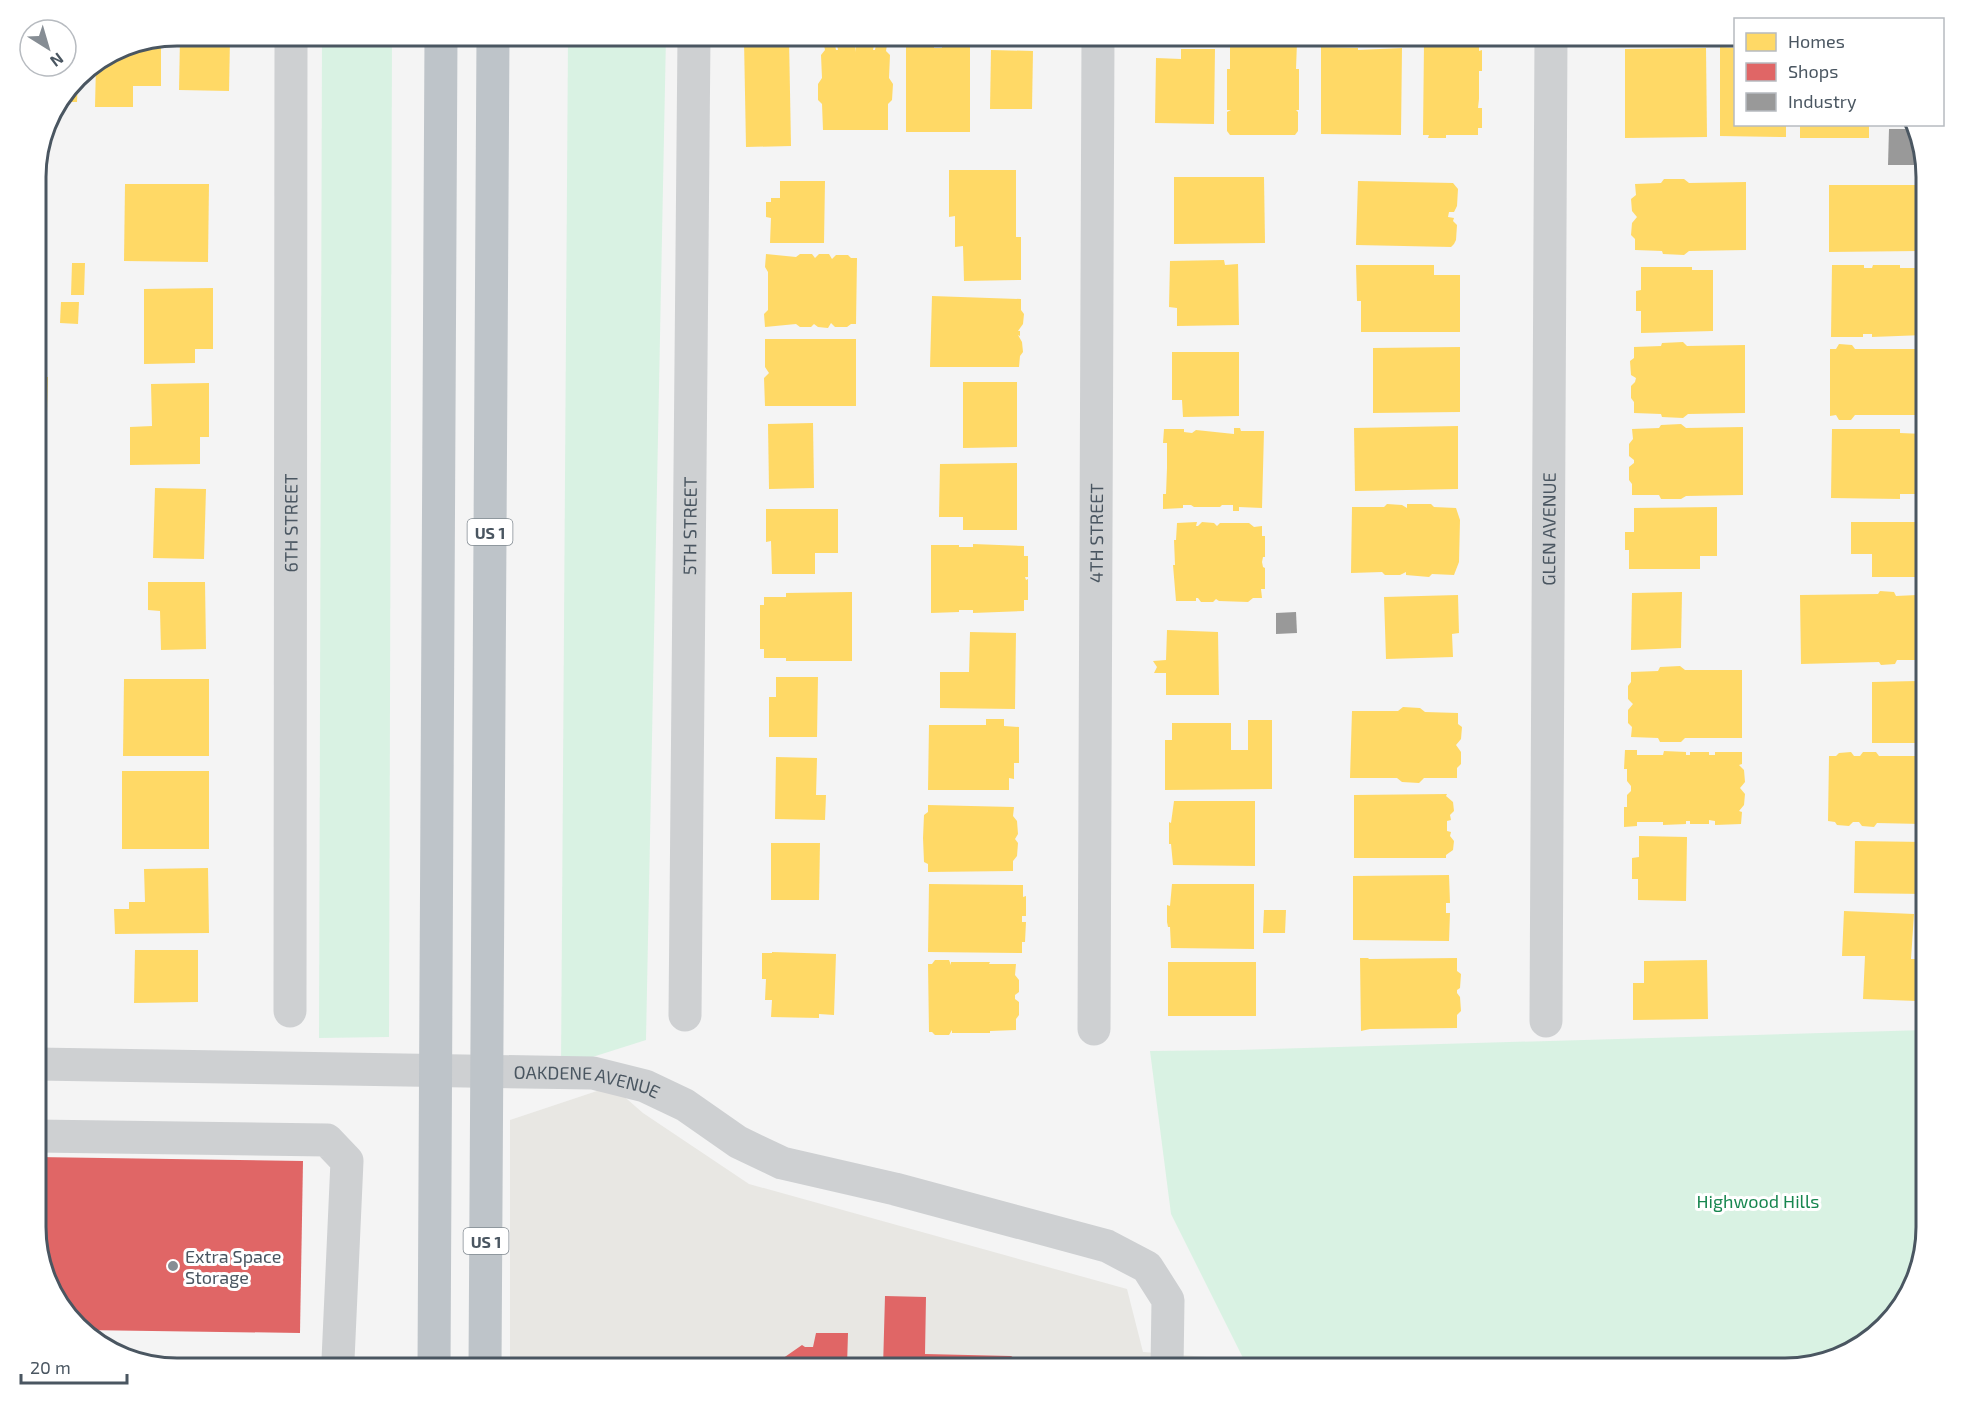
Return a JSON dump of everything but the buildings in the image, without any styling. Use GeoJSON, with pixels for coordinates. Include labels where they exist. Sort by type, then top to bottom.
{"type":"FeatureCollection","features":[{"type":"Feature","properties":{"kind":"highway"},"geometry":{"type":"LineString","coordinates":[[433,1358],[441,47]]}},
{"type":"Feature","properties":{"kind":"highway","name":"US 1"},"geometry":{"type":"LineString","coordinates":[[485,1358],[493,47]]}},
{"type":"Feature","properties":{"kind":"street","name":"4TH STREET"},"geometry":{"type":"LineString","coordinates":[[1094,1029],[1098,46]]}},
{"type":"Feature","properties":{"kind":"street","name":"GLEN AVENUE"},"geometry":{"type":"LineString","coordinates":[[1546,1021],[1551,46]]}},
{"type":"Feature","properties":{"kind":"street","name":"6TH STREET"},"geometry":{"type":"LineString","coordinates":[[290,1011],[291,47]]}},
{"type":"Feature","properties":{"kind":"street","name":"5TH STREET"},"geometry":{"type":"LineString","coordinates":[[685,1015],[694,47]]}},
{"type":"Feature","properties":{"kind":"street","name":"OAKDENE AVENUE"},"geometry":{"type":"LineString","coordinates":[[47,1064],[593,1073],[645,1086],[685,1105],[738,1142],[783,1162],[1107,1246],[1147,1267],[1168,1300],[1167,1358]]}},
{"type":"Feature","properties":{"kind":"street"},"geometry":{"type":"LineString","coordinates":[[47,1136],[327,1140],[347,1161],[338,1358]]}},
{"type":"Feature","properties":{"kind":"shaded area"},"geometry":{"type":"Polygon","coordinates":[[[612,1086],[643,1113],[749,1184],[1127,1289],[1143,1352],[1219,1358],[510,1358],[510,1120],[612,1086]]]}},
{"type":"Feature","properties":{"kind":"green space"},"geometry":{"type":"Polygon","coordinates":[[[322,47],[392,47],[389,1037],[319,1038],[322,47]]]}},
{"type":"Feature","properties":{"kind":"green space"},"geometry":{"type":"Polygon","coordinates":[[[568,47],[666,47],[646,1040],[561,1067],[568,47]]]}},
{"type":"Feature","properties":{"kind":"green space","name":"Highwood Hills"},"geometry":{"type":"Polygon","coordinates":[[[1916,1030],[1916,1226],[1909,1269],[1898,1292],[1877,1319],[1842,1344],[1810,1355],[1784,1358],[1243,1358],[1171,1214],[1150,1051],[1916,1030]]]}},
{"type":"Feature","properties":{"kind":"place","name":"Extra Space Storage"},"geometry":{"type":"Point","coordinates":[173,1266]}}]}
